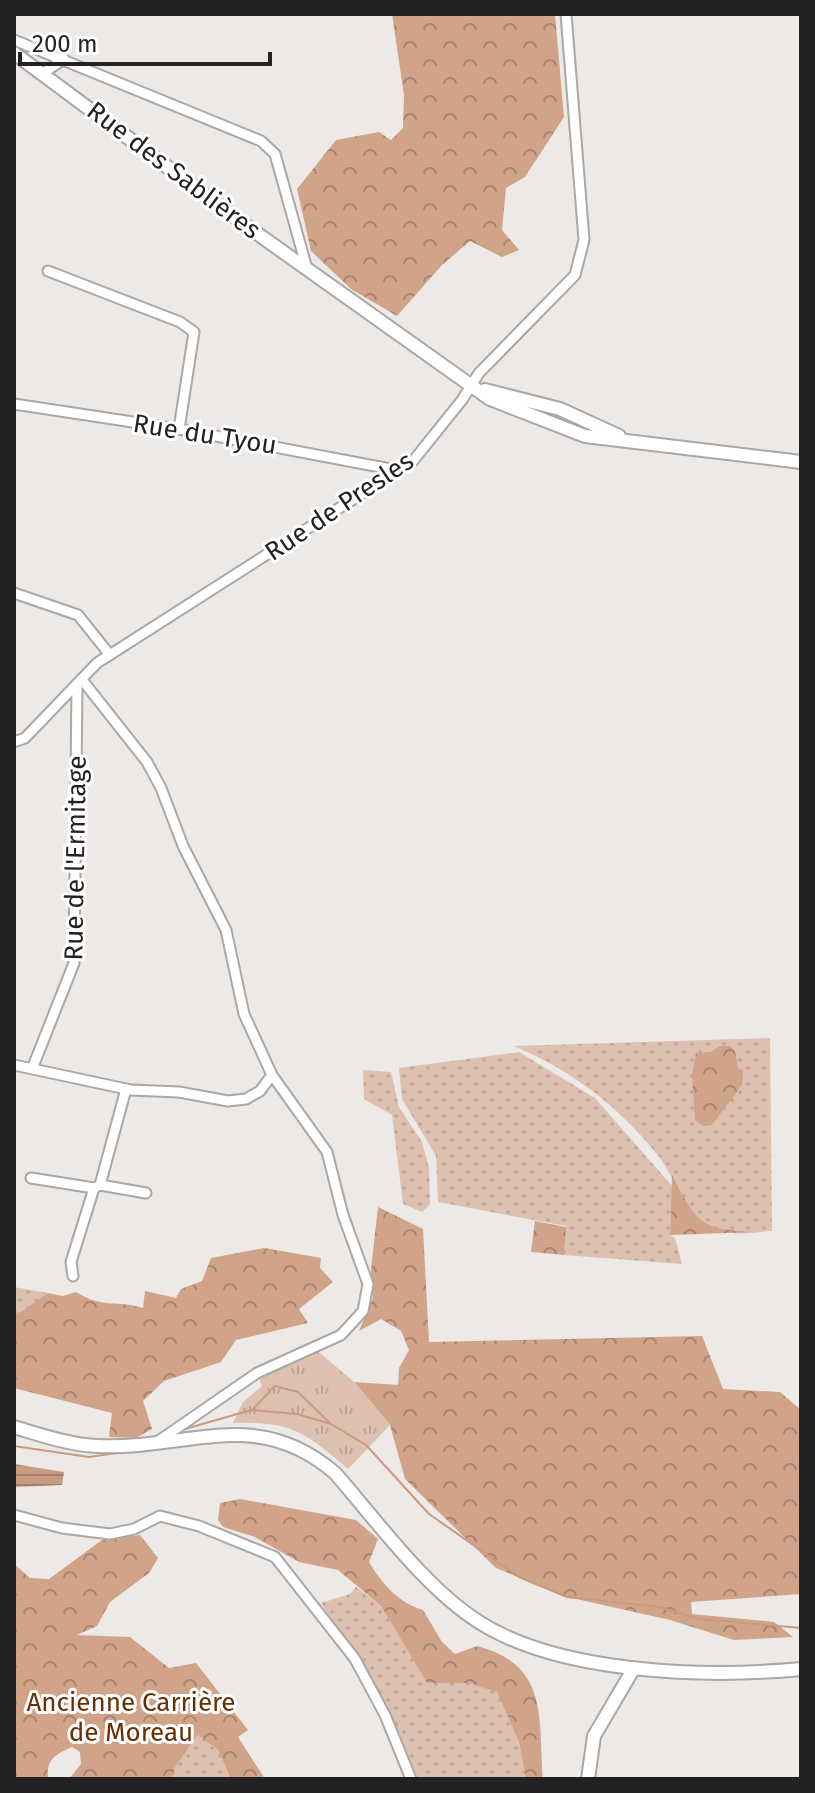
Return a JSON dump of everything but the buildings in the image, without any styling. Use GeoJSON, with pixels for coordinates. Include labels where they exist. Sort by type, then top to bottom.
{"type":"FeatureCollection","features":[{"type":"Feature","properties":{"kind":"main road","name":"Rue des Sablières"},"geometry":{"type":"LineString","coordinates":[[14,53],[470,386],[587,430],[641,445],[801,462]]}},
{"type":"Feature","properties":{"kind":"main road"},"geometry":{"type":"LineString","coordinates":[[14,1427],[98,1446],[230,1434],[257,1435],[292,1444],[315,1456],[335,1473],[451,1601],[477,1621],[528,1644],[634,1668],[710,1673],[801,1669]]}},
{"type":"Feature","properties":{"kind":"main road"},"geometry":{"type":"LineString","coordinates":[[588,1779],[594,1736],[634,1668]]}},
{"type":"Feature","properties":{"kind":"street","name":"Rue de Presles"},"geometry":{"type":"LineString","coordinates":[[14,742],[25,738],[97,663],[413,461],[479,373],[575,275],[584,240],[566,14]]}},
{"type":"Feature","properties":{"kind":"street","name":"Rue des Sablières"},"geometry":{"type":"LineString","coordinates":[[14,40],[261,141],[275,154],[306,265]]}},
{"type":"Feature","properties":{"kind":"street"},"geometry":{"type":"LineString","coordinates":[[31,64],[42,50]]}},
{"type":"Feature","properties":{"kind":"street"},"geometry":{"type":"LineString","coordinates":[[43,73],[64,59]]}},
{"type":"Feature","properties":{"kind":"street"},"geometry":{"type":"LineString","coordinates":[[286,252],[300,242]]}},
{"type":"Feature","properties":{"kind":"street"},"geometry":{"type":"LineString","coordinates":[[48,271],[180,322],[194,332],[179,429]]}},
{"type":"Feature","properties":{"kind":"street","name":"Rue du Tyou"},"geometry":{"type":"LineString","coordinates":[[14,404],[179,429],[396,470]]}},
{"type":"Feature","properties":{"kind":"street"},"geometry":{"type":"LineString","coordinates":[[14,593],[78,615],[110,655]]}},
{"type":"Feature","properties":{"kind":"street"},"geometry":{"type":"LineString","coordinates":[[80,684],[147,762],[161,788],[183,846],[226,930],[244,1014],[272,1075],[327,1152],[343,1215],[364,1269],[367,1298],[356,1322],[341,1335],[257,1373],[157,1442]]}},
{"type":"Feature","properties":{"kind":"street","name":"Rue de l'Ermitage"},"geometry":{"type":"LineString","coordinates":[[32,1069],[74,963],[80,684]]}},
{"type":"Feature","properties":{"kind":"street"},"geometry":{"type":"LineString","coordinates":[[14,1065],[126,1089],[179,1092],[228,1101],[246,1099],[260,1091],[272,1075]]}},
{"type":"Feature","properties":{"kind":"street"},"geometry":{"type":"LineString","coordinates":[[73,1276],[71,1262],[126,1089]]}},
{"type":"Feature","properties":{"kind":"street"},"geometry":{"type":"LineString","coordinates":[[31,1178],[146,1193]]}},
{"type":"Feature","properties":{"kind":"street"},"geometry":{"type":"LineString","coordinates":[[14,1515],[62,1528],[110,1534],[134,1529],[160,1516],[199,1526],[275,1557],[355,1659],[385,1715],[411,1779]]}},
{"type":"Feature","properties":{"kind":"green space"},"geometry":{"type":"Polygon","coordinates":[[[392,14],[555,14],[564,117],[525,177],[506,188],[502,230],[519,250],[502,257],[470,241],[442,265],[397,316],[351,289],[311,251],[297,189],[336,140],[379,132],[391,140],[403,128],[404,95],[392,14]]]}},
{"type":"Feature","properties":{"kind":"green space"},"geometry":{"type":"Polygon","coordinates":[[[770,1038],[772,1231],[744,1233],[722,1232],[705,1224],[689,1207],[656,1153],[609,1104],[555,1066],[514,1046],[770,1038]]]}},
{"type":"Feature","properties":{"kind":"green space"},"geometry":{"type":"Polygon","coordinates":[[[720,1046],[730,1046],[735,1051],[738,1068],[743,1070],[742,1085],[712,1125],[703,1126],[695,1120],[692,1076],[696,1053],[711,1052],[720,1046]]]}},
{"type":"Feature","properties":{"kind":"green space"},"geometry":{"type":"Polygon","coordinates":[[[519,1052],[595,1098],[672,1186],[670,1235],[675,1238],[682,1264],[564,1255],[566,1226],[438,1202],[436,1156],[402,1099],[399,1068],[519,1052]]]}},
{"type":"Feature","properties":{"kind":"green space"},"geometry":{"type":"Polygon","coordinates":[[[363,1070],[391,1072],[399,1107],[422,1142],[429,1168],[430,1204],[422,1212],[403,1204],[392,1115],[364,1099],[363,1070]]]}},
{"type":"Feature","properties":{"kind":"green space"},"geometry":{"type":"Polygon","coordinates":[[[672,1175],[688,1204],[703,1221],[724,1229],[757,1232],[670,1235],[672,1175]]]}},
{"type":"Feature","properties":{"kind":"green space"},"geometry":{"type":"Polygon","coordinates":[[[378,1207],[423,1229],[429,1342],[702,1336],[723,1389],[780,1392],[801,1410],[801,1594],[691,1602],[692,1614],[774,1622],[793,1637],[734,1640],[670,1620],[563,1596],[496,1568],[405,1479],[390,1425],[354,1382],[398,1385],[399,1368],[409,1350],[401,1331],[381,1319],[359,1331],[373,1298],[371,1269],[378,1207]]]}},
{"type":"Feature","properties":{"kind":"green space"},"geometry":{"type":"Polygon","coordinates":[[[535,1221],[566,1227],[564,1255],[531,1252],[535,1221]]]}},
{"type":"Feature","properties":{"kind":"green space"},"geometry":{"type":"Polygon","coordinates":[[[264,1248],[321,1258],[320,1268],[333,1282],[299,1309],[308,1323],[236,1340],[221,1362],[164,1381],[143,1401],[152,1429],[136,1438],[109,1437],[112,1413],[14,1388],[14,1313],[21,1312],[48,1293],[63,1296],[76,1292],[103,1303],[143,1308],[145,1291],[176,1298],[181,1289],[202,1281],[211,1258],[264,1248]]]}},
{"type":"Feature","properties":{"kind":"green space"},"geometry":{"type":"Polygon","coordinates":[[[14,1287],[48,1293],[21,1313],[14,1313],[14,1287]]]}},
{"type":"Feature","properties":{"kind":"green space"},"geometry":{"type":"Polygon","coordinates":[[[314,1348],[354,1382],[390,1425],[348,1469],[296,1431],[270,1424],[233,1423],[243,1402],[262,1386],[257,1373],[314,1348]]]}},
{"type":"Feature","properties":{"kind":"green space"},"geometry":{"type":"Polygon","coordinates":[[[240,1499],[356,1520],[378,1539],[369,1562],[380,1578],[399,1598],[423,1610],[442,1642],[455,1654],[477,1646],[501,1655],[517,1666],[536,1697],[543,1779],[526,1779],[519,1742],[497,1692],[469,1683],[427,1683],[381,1606],[338,1570],[299,1562],[255,1537],[223,1527],[218,1520],[220,1503],[240,1499]]]}},
{"type":"Feature","properties":{"kind":"green space","name":"Ancienne Carrière de Moreau"},"geometry":{"type":"Polygon","coordinates":[[[140,1535],[158,1558],[149,1573],[110,1602],[97,1626],[77,1635],[130,1637],[169,1668],[196,1663],[248,1730],[238,1737],[265,1779],[231,1779],[218,1750],[198,1735],[175,1767],[173,1779],[69,1779],[81,1764],[80,1752],[72,1747],[53,1758],[48,1779],[14,1779],[14,1564],[30,1578],[49,1579],[102,1540],[140,1535]]]}},
{"type":"Feature","properties":{"kind":"green space"},"geometry":{"type":"Polygon","coordinates":[[[356,1587],[381,1606],[427,1683],[469,1683],[497,1691],[519,1742],[526,1779],[415,1779],[382,1698],[321,1603],[350,1594],[356,1587]]]}},
{"type":"Feature","properties":{"kind":"green space"},"geometry":{"type":"Polygon","coordinates":[[[198,1735],[218,1750],[231,1779],[173,1779],[175,1767],[198,1735]]]}},
{"type":"Feature","properties":{"kind":"shaded area"},"geometry":{"type":"Polygon","coordinates":[[[14,1464],[64,1472],[62,1485],[14,1487],[14,1464]]]}},
{"type":"Feature","properties":{"kind":"waterway"},"geometry":{"type":"LineString","coordinates":[[252,1410],[275,1386],[298,1392],[330,1423]]}},
{"type":"Feature","properties":{"kind":"waterway"},"geometry":{"type":"LineString","coordinates":[[185,1429],[251,1410],[297,1414],[331,1424],[366,1445],[429,1514],[519,1577],[567,1597],[659,1607],[699,1619],[801,1628]]}},
{"type":"Feature","properties":{"kind":"waterway"},"geometry":{"type":"LineString","coordinates":[[14,1446],[89,1457],[130,1451]]}}]}
